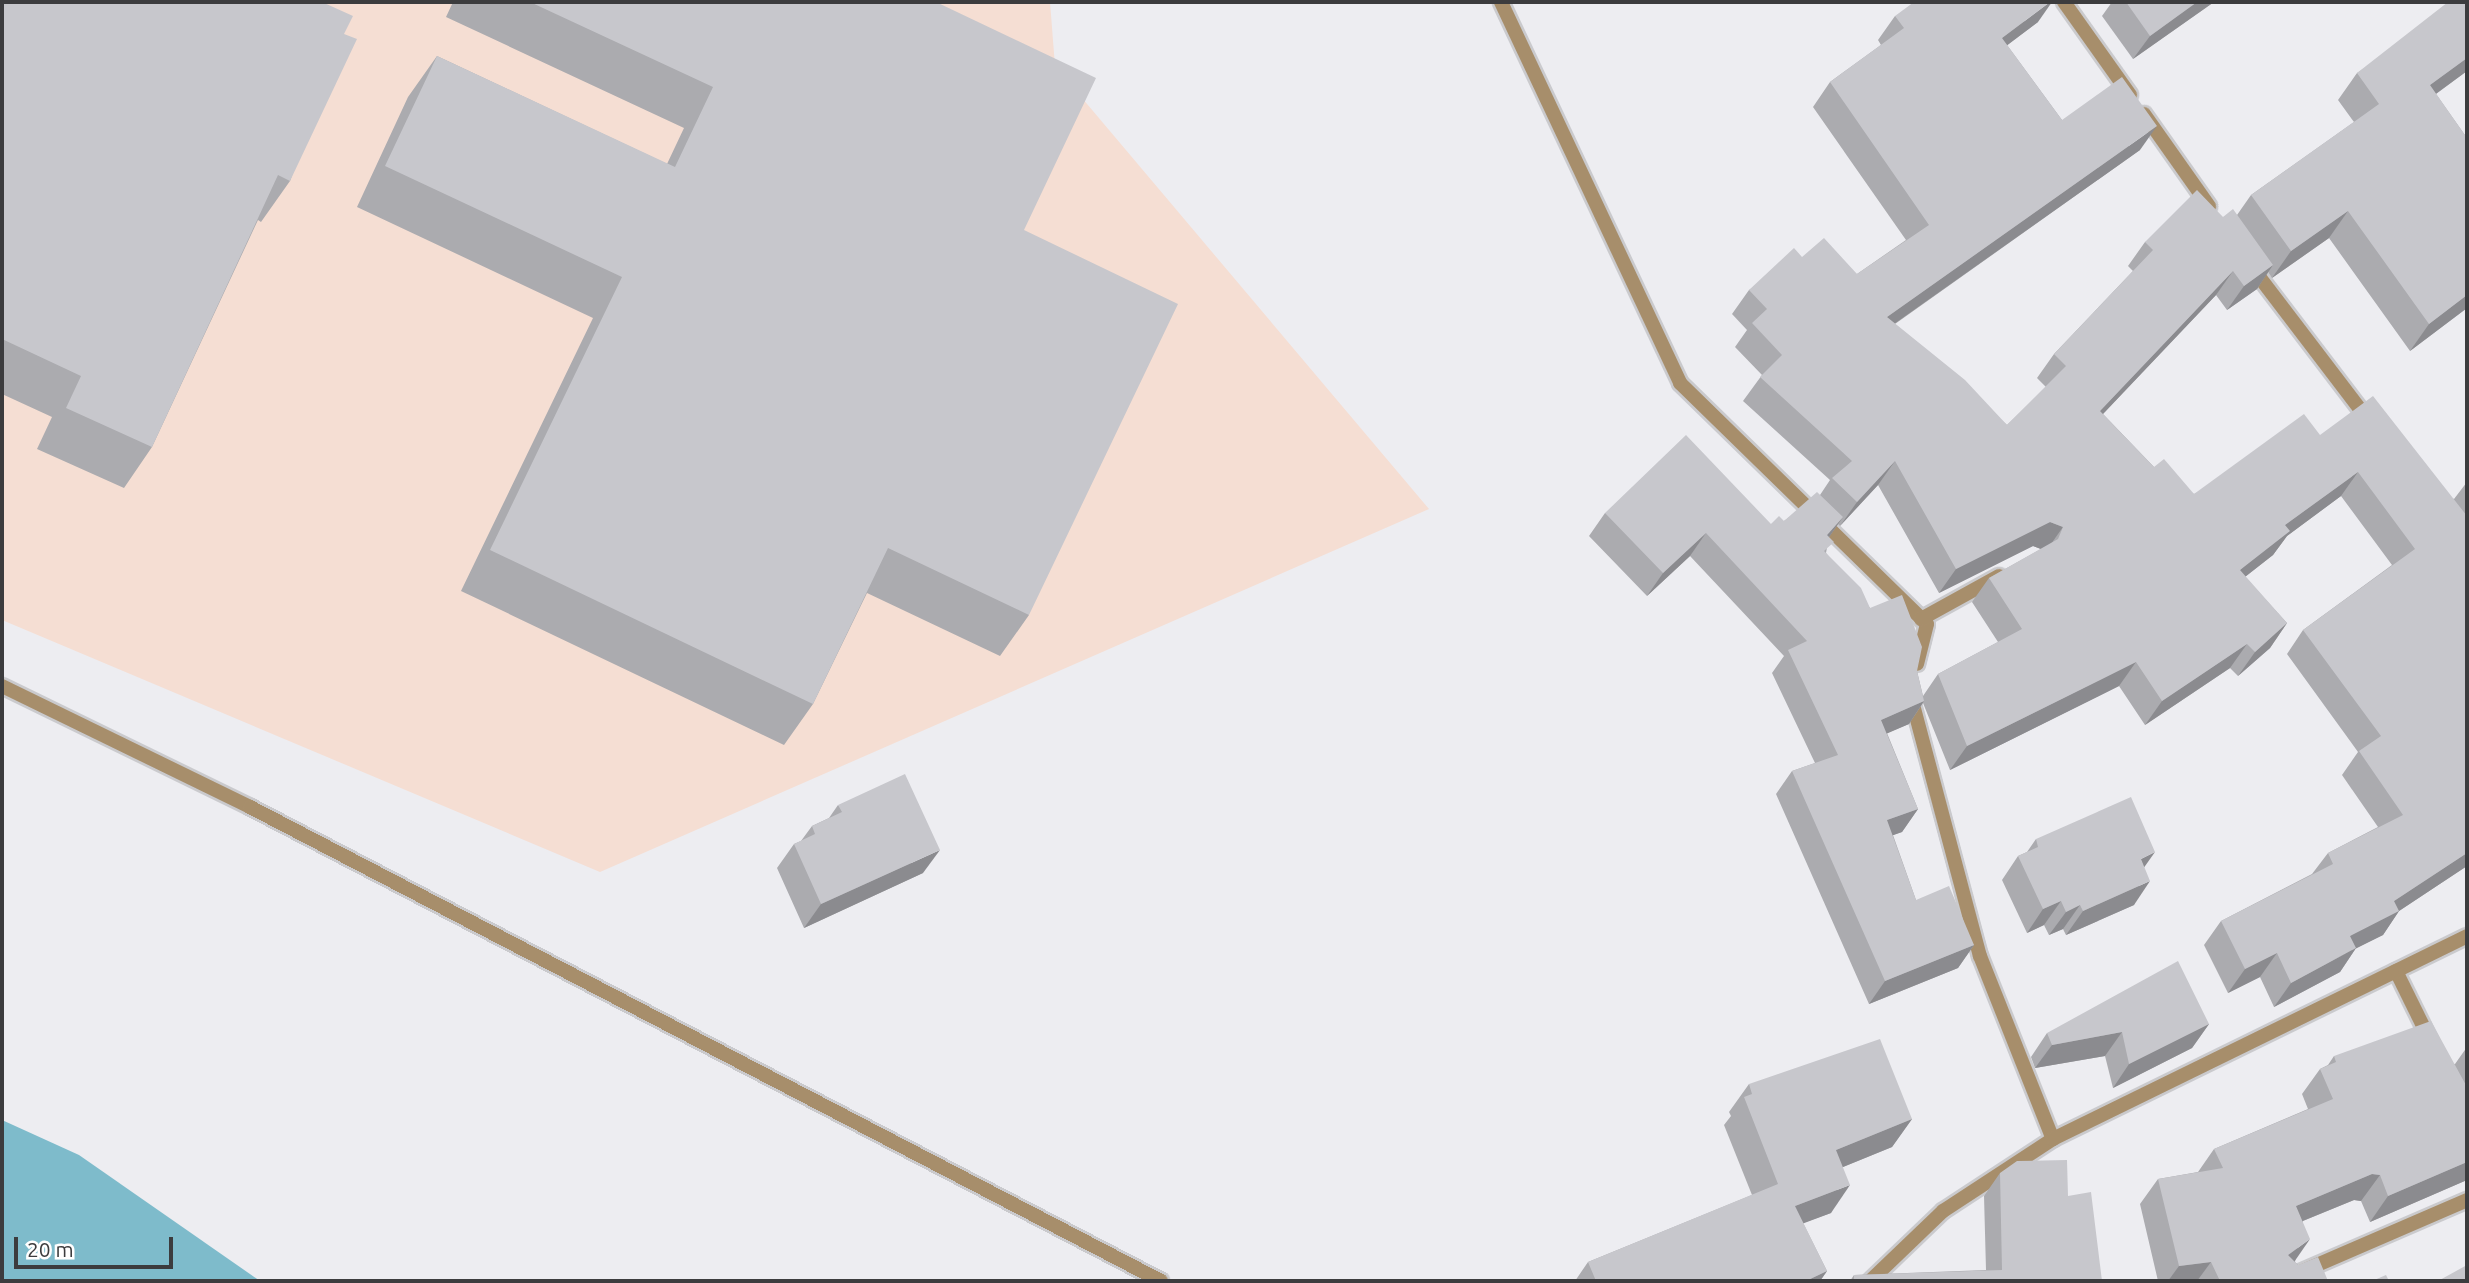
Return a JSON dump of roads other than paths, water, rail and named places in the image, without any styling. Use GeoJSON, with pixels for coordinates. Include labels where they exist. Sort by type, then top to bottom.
{"type":"FeatureCollection","features":[{"type":"Feature","properties":{"kind":"street"},"geometry":{"type":"LineString","coordinates":[[1501,2],[1680,383],[1927,624],[1910,692],[1980,956],[2053,1139]]}},
{"type":"Feature","properties":{"kind":"street"},"geometry":{"type":"LineString","coordinates":[[2064,2],[2221,224]]}},
{"type":"Feature","properties":{"kind":"street"},"geometry":{"type":"LineString","coordinates":[[2237,246],[2385,440]]}},
{"type":"Feature","properties":{"kind":"street"},"geometry":{"type":"LineString","coordinates":[[1921,619],[2014,568]]}},
{"type":"Feature","properties":{"kind":"street"},"geometry":{"type":"LineString","coordinates":[[2,685],[250,807],[1161,1281]]}},
{"type":"Feature","properties":{"kind":"street"},"geometry":{"type":"LineString","coordinates":[[1870,1281],[1943,1211],[2053,1139],[2467,936]]}},
{"type":"Feature","properties":{"kind":"street"},"geometry":{"type":"LineString","coordinates":[[2396,971],[2437,1054]]}},
{"type":"Feature","properties":{"kind":"street"},"geometry":{"type":"LineString","coordinates":[[2280,1281],[2467,1200]]}},
{"type":"Feature","properties":{"kind":"water"},"geometry":{"type":"Polygon","coordinates":[[[2,1120],[79,1155],[260,1281],[2,1281],[2,1120]]]}}]}
